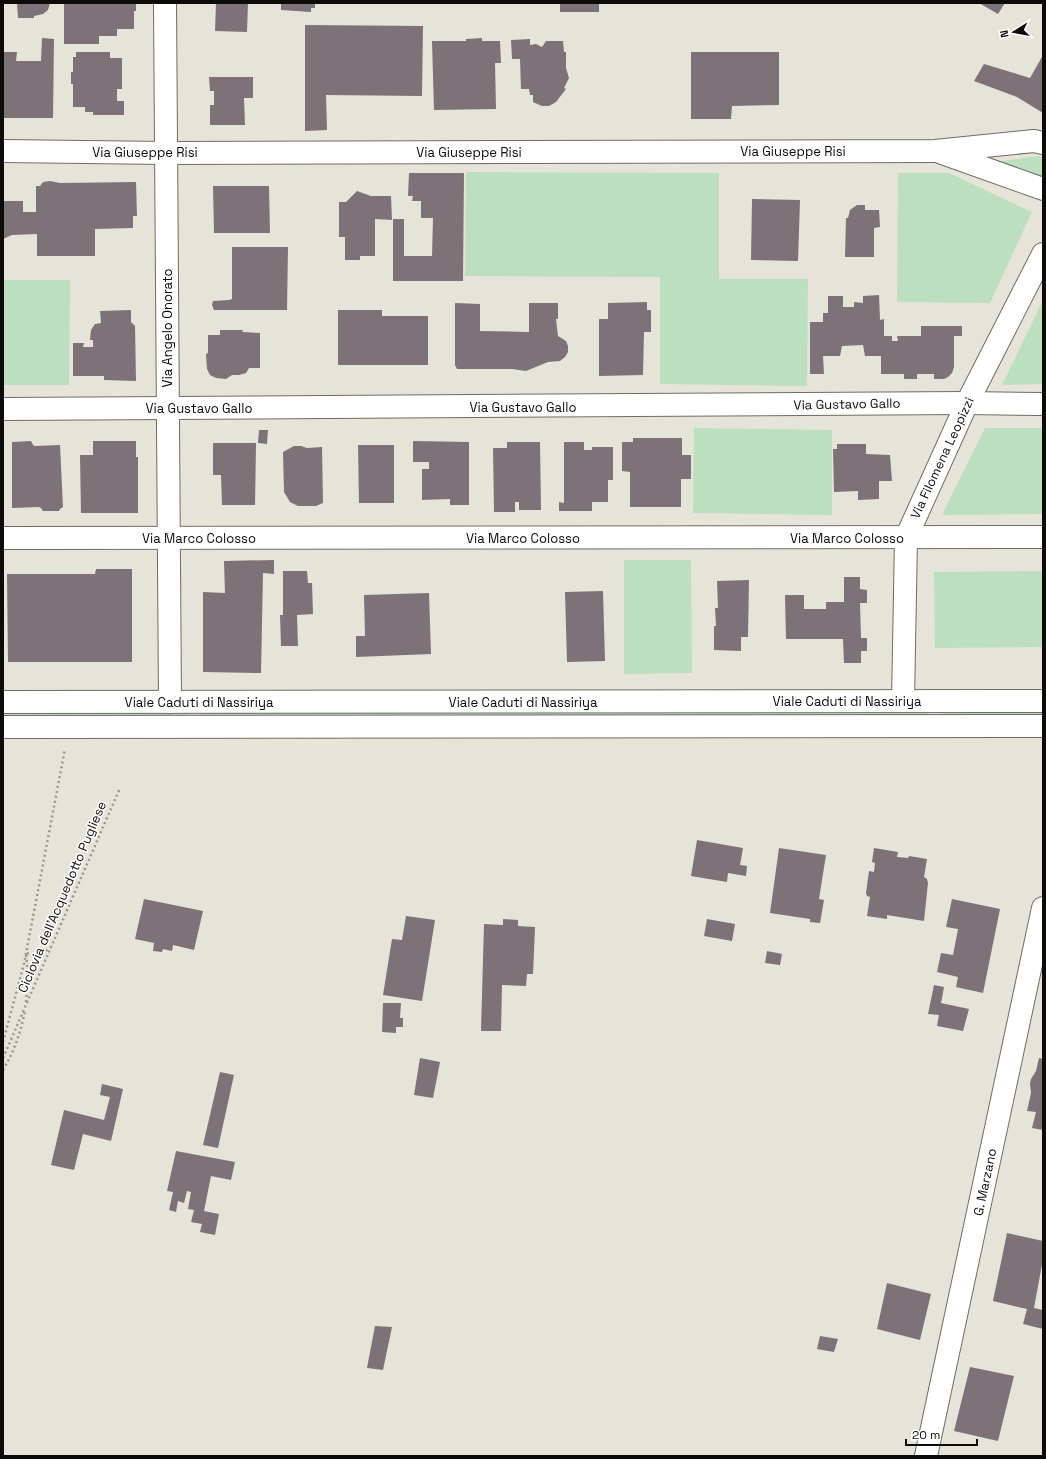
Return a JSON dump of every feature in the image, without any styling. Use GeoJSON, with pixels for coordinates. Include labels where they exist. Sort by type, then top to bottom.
{"type":"FeatureCollection","features":[{"type":"Feature","properties":{"kind":"street","name":"Via Angelo Onorato"},"geometry":{"type":"LineString","coordinates":[[165,3],[170,702]]}},
{"type":"Feature","properties":{"kind":"street","name":"Via Giuseppe Risi"},"geometry":{"type":"LineString","coordinates":[[3,152],[935,151],[1034,141],[1043,143]]}},
{"type":"Feature","properties":{"kind":"street","name":"Via Giuseppe Risi"},"geometry":{"type":"LineString","coordinates":[[935,151],[1043,190]]}},
{"type":"Feature","properties":{"kind":"street","name":"Via Filomena Leopizzi"},"geometry":{"type":"LineString","coordinates":[[903,701],[906,538],[967,403],[1043,254]]}},
{"type":"Feature","properties":{"kind":"street","name":"Via Gustavo Gallo"},"geometry":{"type":"LineString","coordinates":[[3,409],[967,403],[1043,404]]}},
{"type":"Feature","properties":{"kind":"street","name":"Via Marco Colosso"},"geometry":{"type":"LineString","coordinates":[[3,538],[1043,537]]}},
{"type":"Feature","properties":{"kind":"street","name":"Viale Caduti di Nassiriya"},"geometry":{"type":"LineString","coordinates":[[3,702],[1043,701]]}},
{"type":"Feature","properties":{"kind":"street","name":"Viale Caduti di Nassiriya"},"geometry":{"type":"LineString","coordinates":[[3,726],[1043,726]]}},
{"type":"Feature","properties":{"kind":"street","name":"G. Marzano"},"geometry":{"type":"LineString","coordinates":[[926,1456],[1043,908]]}},
{"type":"Feature","properties":{"kind":"path"},"geometry":{"type":"LineString","coordinates":[[3,1042],[24,964],[66,744],[68,726]]}},
{"type":"Feature","properties":{"kind":"path","name":"Ciclovia dell'Acquedotto Pugliese"},"geometry":{"type":"LineString","coordinates":[[3,1058],[120,788]]}},
{"type":"Feature","properties":{"kind":"path"},"geometry":{"type":"LineString","coordinates":[[26,952],[34,955],[50,949]]}},
{"type":"Feature","properties":{"kind":"path"},"geometry":{"type":"LineString","coordinates":[[3,1070],[15,1047],[26,1005],[28,976],[26,952]]}},
{"type":"Feature","properties":{"kind":"green space"},"geometry":{"type":"Polygon","coordinates":[[[1038,156],[1043,157],[1043,180],[1014,169],[1002,161],[1038,156]]]}},
{"type":"Feature","properties":{"kind":"green space"},"geometry":{"type":"Polygon","coordinates":[[[466,172],[719,173],[719,279],[808,279],[807,386],[660,384],[660,277],[465,276],[466,172]]]}},
{"type":"Feature","properties":{"kind":"green space"},"geometry":{"type":"Polygon","coordinates":[[[898,173],[949,173],[1032,212],[990,303],[897,302],[898,173]]]}},
{"type":"Feature","properties":{"kind":"green space"},"geometry":{"type":"Polygon","coordinates":[[[3,280],[70,280],[69,385],[3,385],[3,280]]]}},
{"type":"Feature","properties":{"kind":"green space"},"geometry":{"type":"Polygon","coordinates":[[[1043,300],[1043,384],[1002,385],[1043,300]]]}},
{"type":"Feature","properties":{"kind":"green space"},"geometry":{"type":"Polygon","coordinates":[[[694,428],[832,430],[832,515],[693,513],[694,428]]]}},
{"type":"Feature","properties":{"kind":"green space"},"geometry":{"type":"Polygon","coordinates":[[[985,428],[1043,428],[1043,514],[942,515],[985,428]]]}},
{"type":"Feature","properties":{"kind":"green space"},"geometry":{"type":"Polygon","coordinates":[[[624,560],[691,560],[692,673],[624,674],[624,560]]]}},
{"type":"Feature","properties":{"kind":"green space"},"geometry":{"type":"Polygon","coordinates":[[[1043,571],[1043,647],[935,648],[934,572],[1043,571]]]}},
{"type":"Feature","properties":{"kind":"green space"},"geometry":{"type":"Polygon","coordinates":[[[3,709],[190,709],[190,718],[3,718],[3,709]]]}},
{"type":"Feature","properties":{"kind":"green space"},"geometry":{"type":"Polygon","coordinates":[[[1043,709],[1043,718],[941,718],[941,710],[1043,709]]]}},
{"type":"Feature","properties":{"kind":"green space"},"geometry":{"type":"Polygon","coordinates":[[[201,710],[928,710],[928,718],[200,718],[201,710]]]}},
{"type":"Feature","properties":{"kind":"building"},"geometry":{"type":"Polygon","coordinates":[[[17,3],[50,3],[48,10],[43,14],[34,16],[34,18],[18,18],[17,3]]]}},
{"type":"Feature","properties":{"kind":"building"},"geometry":{"type":"Polygon","coordinates":[[[64,3],[136,3],[136,11],[134,11],[134,29],[117,29],[117,36],[99,36],[99,44],[64,44],[64,3]]]}},
{"type":"Feature","properties":{"kind":"building"},"geometry":{"type":"Polygon","coordinates":[[[216,3],[248,3],[247,32],[215,31],[216,3]]]}},
{"type":"Feature","properties":{"kind":"building"},"geometry":{"type":"Polygon","coordinates":[[[281,3],[315,3],[315,8],[311,8],[311,12],[281,10],[281,3]]]}},
{"type":"Feature","properties":{"kind":"building"},"geometry":{"type":"Polygon","coordinates":[[[560,3],[599,3],[599,12],[560,12],[560,3]]]}},
{"type":"Feature","properties":{"kind":"building"},"geometry":{"type":"Polygon","coordinates":[[[979,3],[1005,3],[998,14],[979,3]]]}},
{"type":"Feature","properties":{"kind":"building"},"geometry":{"type":"Polygon","coordinates":[[[305,25],[423,26],[422,96],[326,95],[327,130],[305,131],[305,25]]]}},
{"type":"Feature","properties":{"kind":"building"},"geometry":{"type":"Polygon","coordinates":[[[42,38],[54,39],[53,118],[3,118],[3,52],[17,52],[16,61],[41,61],[42,38]]]}},
{"type":"Feature","properties":{"kind":"building"},"geometry":{"type":"Polygon","coordinates":[[[482,38],[482,41],[500,41],[501,63],[495,63],[496,109],[434,110],[432,41],[466,41],[466,39],[482,38]]]}},
{"type":"Feature","properties":{"kind":"building"},"geometry":{"type":"Polygon","coordinates":[[[530,39],[530,45],[536,44],[542,47],[546,41],[563,41],[564,52],[566,52],[566,68],[569,78],[564,88],[566,89],[556,102],[549,106],[542,106],[533,102],[533,95],[530,95],[529,89],[521,89],[520,59],[512,59],[511,40],[530,39]]]}},
{"type":"Feature","properties":{"kind":"building"},"geometry":{"type":"Polygon","coordinates":[[[76,52],[110,52],[110,58],[122,58],[122,89],[117,89],[117,101],[124,101],[124,115],[93,115],[93,112],[85,112],[85,107],[73,107],[73,84],[71,84],[71,72],[73,72],[73,57],[76,57],[76,52]]]}},
{"type":"Feature","properties":{"kind":"building"},"geometry":{"type":"Polygon","coordinates":[[[691,52],[779,52],[779,105],[732,106],[731,119],[691,119],[691,52]]]}},
{"type":"Feature","properties":{"kind":"building"},"geometry":{"type":"Polygon","coordinates":[[[1043,55],[1043,113],[1017,97],[974,81],[984,64],[1030,78],[1043,55]]]}},
{"type":"Feature","properties":{"kind":"building"},"geometry":{"type":"Polygon","coordinates":[[[209,77],[253,77],[253,98],[244,98],[245,125],[210,125],[210,105],[214,105],[214,91],[210,91],[209,77]]]}},
{"type":"Feature","properties":{"kind":"building"},"geometry":{"type":"Polygon","coordinates":[[[409,173],[464,173],[463,281],[393,281],[393,219],[404,219],[404,256],[432,256],[433,218],[421,218],[421,201],[412,201],[413,196],[408,196],[409,173]]]}},
{"type":"Feature","properties":{"kind":"building"},"geometry":{"type":"Polygon","coordinates":[[[50,181],[60,183],[136,182],[137,216],[133,216],[133,228],[95,229],[95,256],[37,256],[37,234],[12,235],[3,239],[3,201],[23,201],[23,212],[36,212],[36,186],[40,186],[43,182],[50,181]]]}},
{"type":"Feature","properties":{"kind":"building"},"geometry":{"type":"Polygon","coordinates":[[[213,186],[269,186],[270,233],[214,233],[213,186]]]}},
{"type":"Feature","properties":{"kind":"building"},"geometry":{"type":"Polygon","coordinates":[[[357,191],[371,196],[391,196],[392,220],[375,219],[375,256],[360,256],[360,260],[345,260],[345,237],[339,237],[339,202],[346,202],[357,191]]]}},
{"type":"Feature","properties":{"kind":"building"},"geometry":{"type":"Polygon","coordinates":[[[752,199],[800,200],[798,261],[751,260],[752,199]]]}},
{"type":"Feature","properties":{"kind":"building"},"geometry":{"type":"Polygon","coordinates":[[[857,205],[865,205],[865,210],[879,210],[880,227],[874,228],[874,257],[845,257],[846,218],[848,218],[850,210],[857,205]]]}},
{"type":"Feature","properties":{"kind":"building"},"geometry":{"type":"Polygon","coordinates":[[[232,247],[288,247],[287,310],[214,310],[212,305],[213,301],[232,299],[232,247]]]}},
{"type":"Feature","properties":{"kind":"building"},"geometry":{"type":"Polygon","coordinates":[[[879,295],[880,320],[884,319],[884,336],[892,336],[892,341],[898,341],[897,336],[921,336],[921,326],[962,326],[962,336],[954,336],[954,367],[952,373],[948,377],[944,379],[934,379],[934,374],[917,374],[917,379],[904,379],[904,374],[881,374],[881,356],[865,356],[863,345],[842,346],[840,356],[823,356],[824,374],[810,374],[810,322],[823,322],[823,313],[828,313],[828,296],[843,296],[843,307],[854,307],[854,302],[863,303],[863,296],[879,295]]]}},
{"type":"Feature","properties":{"kind":"building"},"geometry":{"type":"Polygon","coordinates":[[[647,302],[647,310],[651,310],[651,332],[644,332],[643,375],[599,376],[599,319],[608,319],[608,303],[647,302]]]}},
{"type":"Feature","properties":{"kind":"building"},"geometry":{"type":"Polygon","coordinates":[[[455,303],[480,304],[480,331],[529,332],[529,303],[558,303],[558,319],[556,319],[558,336],[566,341],[568,352],[560,361],[548,362],[526,371],[512,369],[457,369],[455,365],[455,303]]]}},
{"type":"Feature","properties":{"kind":"building"},"geometry":{"type":"Polygon","coordinates":[[[131,310],[131,322],[135,326],[136,381],[104,380],[104,376],[73,376],[73,343],[84,343],[83,347],[93,347],[93,340],[90,340],[91,330],[95,324],[101,323],[100,311],[131,310]]]}},
{"type":"Feature","properties":{"kind":"building"},"geometry":{"type":"Polygon","coordinates":[[[338,310],[382,310],[382,316],[428,316],[428,365],[338,365],[338,310]]]}},
{"type":"Feature","properties":{"kind":"building"},"geometry":{"type":"Polygon","coordinates":[[[220,330],[243,330],[242,332],[260,333],[260,368],[249,368],[246,373],[232,375],[226,379],[216,378],[210,375],[207,369],[206,354],[208,353],[208,335],[220,335],[220,330]]]}},
{"type":"Feature","properties":{"kind":"building"},"geometry":{"type":"Polygon","coordinates":[[[259,430],[268,430],[267,444],[258,443],[259,430]]]}},
{"type":"Feature","properties":{"kind":"building"},"geometry":{"type":"Polygon","coordinates":[[[633,438],[682,438],[682,455],[691,455],[691,479],[681,479],[681,507],[630,507],[630,472],[622,471],[622,442],[633,442],[633,438]]]}},
{"type":"Feature","properties":{"kind":"building"},"geometry":{"type":"Polygon","coordinates":[[[31,441],[35,446],[60,445],[63,507],[59,511],[43,511],[39,507],[12,508],[12,442],[31,441]]]}},
{"type":"Feature","properties":{"kind":"building"},"geometry":{"type":"Polygon","coordinates":[[[93,441],[136,441],[136,457],[138,457],[138,513],[81,513],[80,455],[93,455],[93,441]]]}},
{"type":"Feature","properties":{"kind":"building"},"geometry":{"type":"Polygon","coordinates":[[[413,441],[469,442],[469,505],[450,505],[450,499],[422,500],[422,469],[429,469],[429,462],[413,462],[413,441]]]}},
{"type":"Feature","properties":{"kind":"building"},"geometry":{"type":"Polygon","coordinates":[[[507,442],[540,442],[541,510],[519,510],[519,502],[515,502],[515,512],[494,512],[493,448],[507,448],[507,442]]]}},
{"type":"Feature","properties":{"kind":"building"},"geometry":{"type":"Polygon","coordinates":[[[564,442],[584,442],[584,450],[592,450],[592,447],[613,447],[613,480],[608,480],[608,502],[592,502],[592,511],[559,511],[559,502],[564,503],[564,442]]]}},
{"type":"Feature","properties":{"kind":"building"},"geometry":{"type":"Polygon","coordinates":[[[213,443],[256,443],[255,505],[222,505],[221,475],[213,475],[213,443]]]}},
{"type":"Feature","properties":{"kind":"building"},"geometry":{"type":"Polygon","coordinates":[[[837,444],[866,444],[866,454],[890,455],[892,481],[879,481],[879,499],[858,500],[858,491],[834,492],[833,449],[837,449],[837,444]]]}},
{"type":"Feature","properties":{"kind":"building"},"geometry":{"type":"Polygon","coordinates":[[[358,445],[394,445],[394,503],[359,503],[358,445]]]}},
{"type":"Feature","properties":{"kind":"building"},"geometry":{"type":"Polygon","coordinates":[[[294,446],[307,448],[322,447],[323,503],[316,506],[298,506],[290,502],[284,492],[283,452],[294,446]]]}},
{"type":"Feature","properties":{"kind":"building"},"geometry":{"type":"Polygon","coordinates":[[[274,560],[274,574],[263,573],[261,673],[203,672],[203,592],[225,593],[224,561],[274,560]]]}},
{"type":"Feature","properties":{"kind":"building"},"geometry":{"type":"Polygon","coordinates":[[[96,569],[132,569],[132,662],[8,662],[7,574],[95,574],[96,569]]]}},
{"type":"Feature","properties":{"kind":"building"},"geometry":{"type":"Polygon","coordinates":[[[283,571],[307,571],[308,583],[312,583],[313,614],[297,615],[298,646],[281,646],[280,615],[283,615],[283,571]]]}},
{"type":"Feature","properties":{"kind":"building"},"geometry":{"type":"Polygon","coordinates":[[[844,577],[860,577],[860,589],[867,590],[867,603],[860,603],[861,638],[867,638],[867,651],[861,651],[861,663],[844,663],[843,639],[786,639],[785,595],[804,595],[804,609],[826,609],[826,602],[844,602],[844,577]]]}},
{"type":"Feature","properties":{"kind":"building"},"geometry":{"type":"Polygon","coordinates":[[[749,580],[748,637],[741,637],[741,651],[714,650],[714,626],[716,626],[715,608],[718,608],[717,581],[749,580]]]}},
{"type":"Feature","properties":{"kind":"building"},"geometry":{"type":"Polygon","coordinates":[[[603,591],[605,661],[567,662],[565,592],[603,591]]]}},
{"type":"Feature","properties":{"kind":"building"},"geometry":{"type":"Polygon","coordinates":[[[429,593],[431,654],[356,657],[356,636],[365,636],[364,595],[429,593]]]}},
{"type":"Feature","properties":{"kind":"building"},"geometry":{"type":"Polygon","coordinates":[[[697,840],[743,848],[740,865],[747,866],[746,876],[728,873],[727,882],[691,876],[697,840]]]}},
{"type":"Feature","properties":{"kind":"building"},"geometry":{"type":"Polygon","coordinates":[[[779,848],[826,855],[819,899],[824,900],[820,923],[810,922],[810,919],[770,913],[779,848]]]}},
{"type":"Feature","properties":{"kind":"building"},"geometry":{"type":"Polygon","coordinates":[[[874,848],[898,852],[897,857],[908,858],[909,856],[927,859],[924,877],[927,879],[928,883],[924,921],[887,915],[887,919],[867,916],[870,897],[867,896],[866,893],[869,871],[874,872],[875,863],[872,862],[874,848]]]}},
{"type":"Feature","properties":{"kind":"building"},"geometry":{"type":"Polygon","coordinates":[[[144,899],[203,911],[194,950],[173,945],[172,951],[163,949],[162,952],[153,951],[154,943],[135,939],[144,899]]]}},
{"type":"Feature","properties":{"kind":"building"},"geometry":{"type":"Polygon","coordinates":[[[952,899],[1000,909],[983,993],[956,987],[958,977],[937,972],[941,953],[953,955],[958,929],[946,927],[952,899]]]}},
{"type":"Feature","properties":{"kind":"building"},"geometry":{"type":"Polygon","coordinates":[[[406,916],[435,920],[422,1001],[383,995],[392,939],[402,940],[406,916]]]}},
{"type":"Feature","properties":{"kind":"building"},"geometry":{"type":"Polygon","coordinates":[[[503,919],[518,920],[518,926],[535,927],[533,974],[527,974],[526,986],[502,985],[501,1031],[481,1031],[484,924],[503,925],[503,919]]]}},
{"type":"Feature","properties":{"kind":"building"},"geometry":{"type":"Polygon","coordinates":[[[707,919],[735,924],[732,941],[704,936],[707,919]]]}},
{"type":"Feature","properties":{"kind":"building"},"geometry":{"type":"Polygon","coordinates":[[[767,951],[782,954],[780,965],[765,963],[767,951]]]}},
{"type":"Feature","properties":{"kind":"building"},"geometry":{"type":"Polygon","coordinates":[[[934,985],[944,987],[941,1003],[969,1009],[963,1031],[937,1026],[939,1015],[928,1014],[934,985]]]}},
{"type":"Feature","properties":{"kind":"building"},"geometry":{"type":"Polygon","coordinates":[[[383,1003],[401,1003],[400,1018],[403,1018],[403,1027],[396,1027],[396,1033],[382,1032],[383,1003]]]}},
{"type":"Feature","properties":{"kind":"building"},"geometry":{"type":"Polygon","coordinates":[[[420,1058],[440,1062],[433,1098],[414,1095],[420,1058]]]}},
{"type":"Feature","properties":{"kind":"building"},"geometry":{"type":"Polygon","coordinates":[[[1039,1058],[1043,1059],[1043,1130],[1032,1128],[1036,1112],[1027,1111],[1031,1093],[1031,1079],[1036,1071],[1039,1058]]]}},
{"type":"Feature","properties":{"kind":"building"},"geometry":{"type":"Polygon","coordinates":[[[220,1072],[234,1075],[218,1148],[203,1145],[220,1072]]]}},
{"type":"Feature","properties":{"kind":"building"},"geometry":{"type":"Polygon","coordinates":[[[102,1084],[123,1089],[111,1141],[83,1134],[74,1170],[51,1165],[64,1110],[104,1120],[110,1097],[100,1095],[102,1084]]]}},
{"type":"Feature","properties":{"kind":"building"},"geometry":{"type":"Polygon","coordinates":[[[176,1151],[235,1162],[231,1180],[211,1176],[204,1211],[219,1214],[215,1235],[200,1232],[202,1224],[191,1222],[194,1210],[188,1209],[191,1192],[187,1191],[184,1203],[178,1201],[176,1212],[169,1210],[173,1192],[167,1191],[176,1151]]]}},
{"type":"Feature","properties":{"kind":"building"},"geometry":{"type":"Polygon","coordinates":[[[1007,1233],[1043,1241],[1043,1259],[1034,1308],[1043,1310],[1043,1329],[1023,1324],[1027,1309],[993,1301],[1007,1233]]]}},
{"type":"Feature","properties":{"kind":"building"},"geometry":{"type":"Polygon","coordinates":[[[887,1283],[931,1294],[920,1340],[877,1329],[887,1283]]]}},
{"type":"Feature","properties":{"kind":"building"},"geometry":{"type":"Polygon","coordinates":[[[375,1326],[392,1327],[383,1370],[367,1368],[375,1326]]]}},
{"type":"Feature","properties":{"kind":"building"},"geometry":{"type":"Polygon","coordinates":[[[820,1336],[838,1339],[834,1352],[817,1349],[820,1336]]]}},
{"type":"Feature","properties":{"kind":"building"},"geometry":{"type":"Polygon","coordinates":[[[970,1367],[1014,1376],[998,1441],[954,1431],[970,1367]]]}}]}
